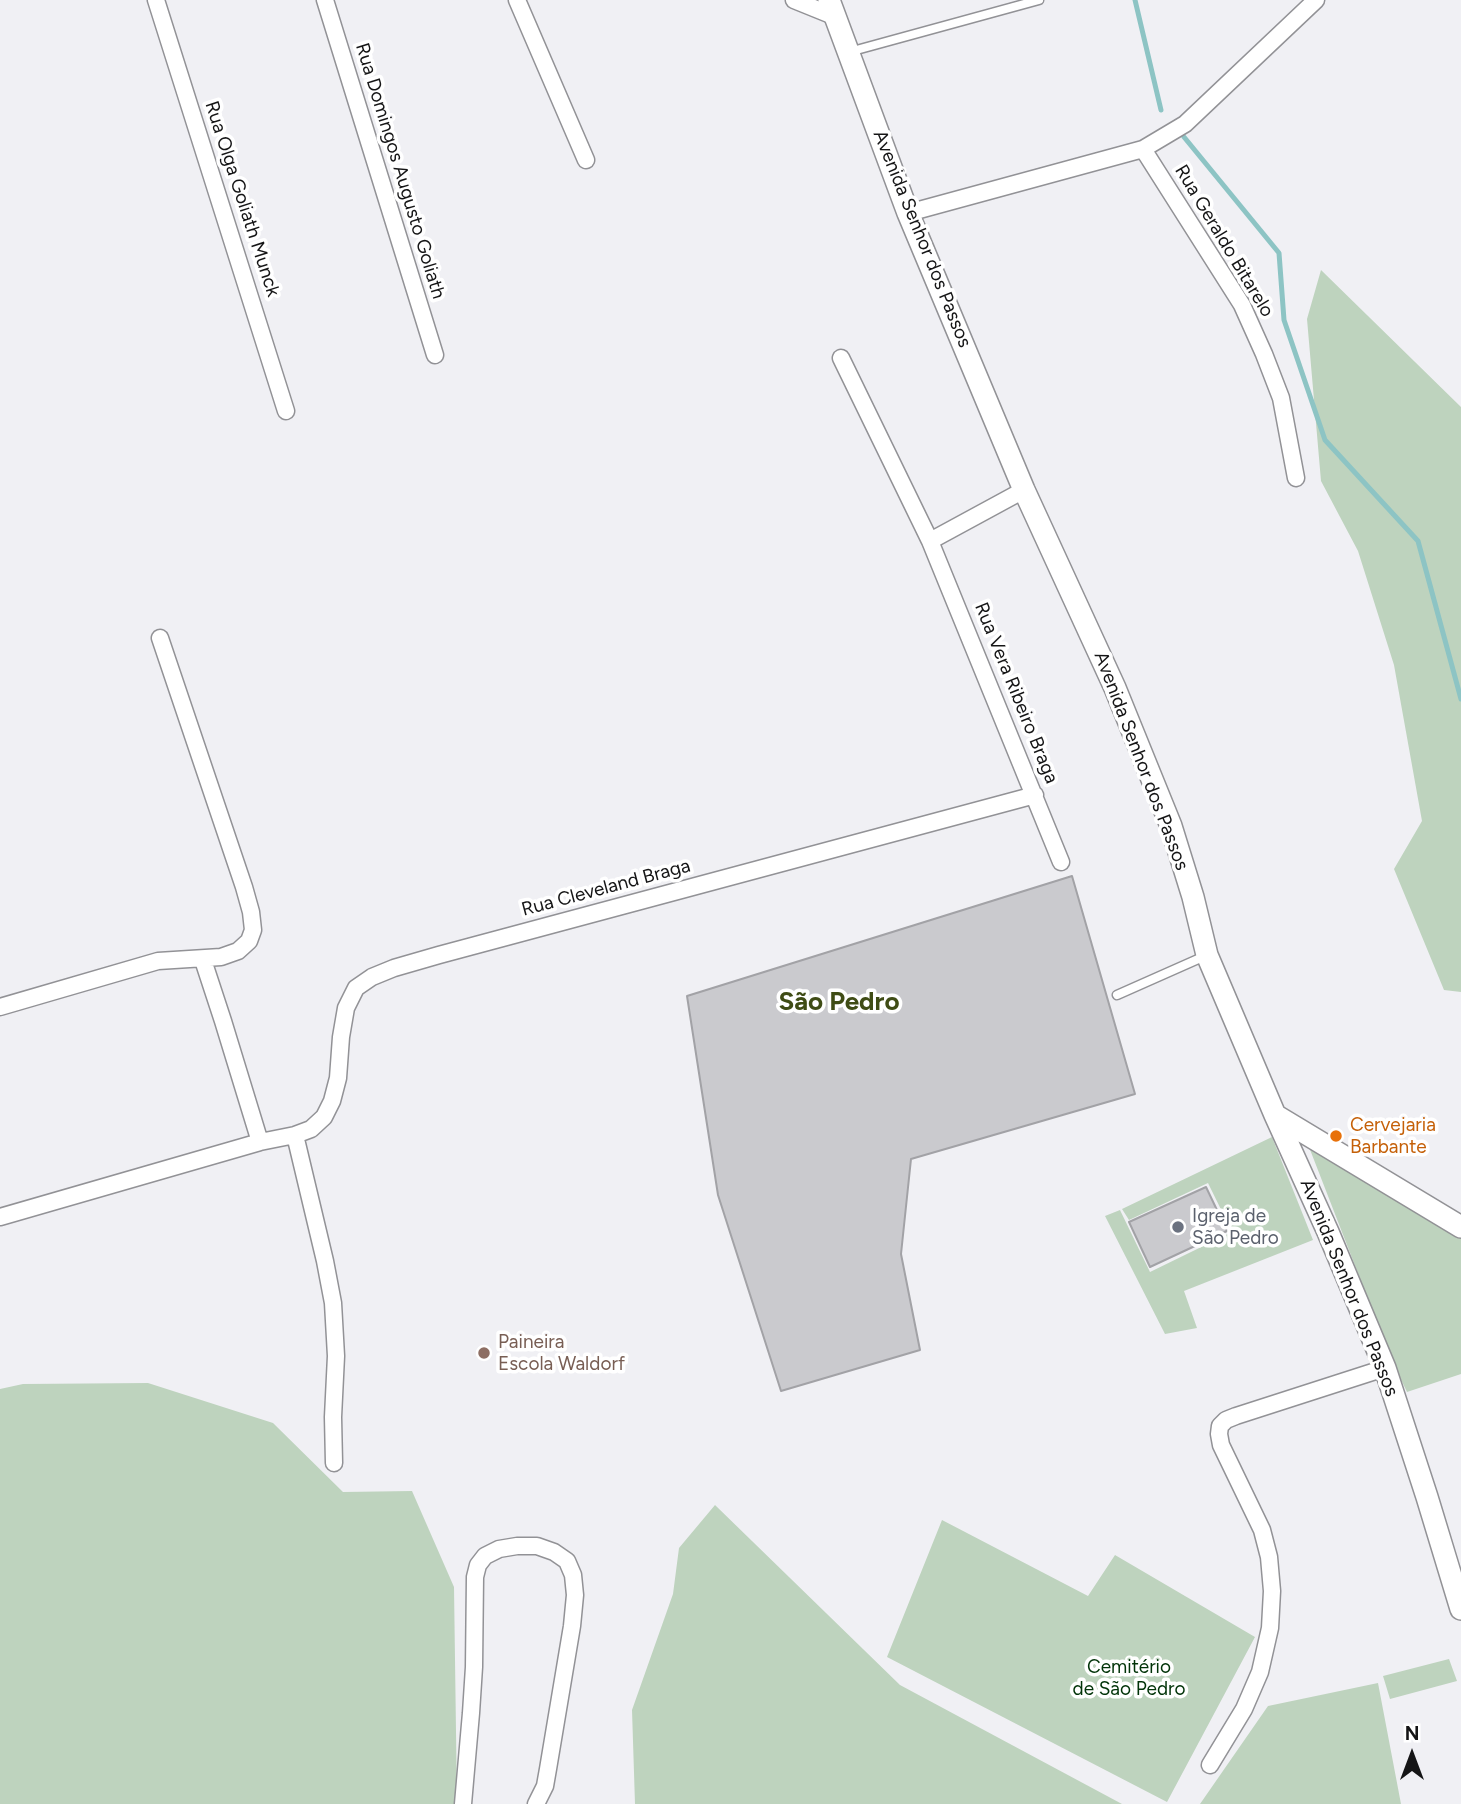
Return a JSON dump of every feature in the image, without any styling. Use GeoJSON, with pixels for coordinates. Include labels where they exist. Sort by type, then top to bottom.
{"type":"FeatureCollection","features":[{"type":"Feature","properties":{"kind":"street","name":"Rua Olga Goliath Munck"},"geometry":{"type":"LineString","coordinates":[[156,0],[286,411]]}},
{"type":"Feature","properties":{"kind":"street","name":"Rua Domingos Augusto Goliath"},"geometry":{"type":"LineString","coordinates":[[325,0],[435,355]]}},
{"type":"Feature","properties":{"kind":"street"},"geometry":{"type":"LineString","coordinates":[[517,0],[586,160]]}},
{"type":"Feature","properties":{"kind":"street"},"geometry":{"type":"LineString","coordinates":[[794,0],[833,9]]}},
{"type":"Feature","properties":{"kind":"street"},"geometry":{"type":"LineString","coordinates":[[908,214],[1143,149],[1185,124],[1316,0]]}},
{"type":"Feature","properties":{"kind":"street","name":"Avenida Senhor dos Passos"},"geometry":{"type":"LineString","coordinates":[[833,9],[908,214],[1024,490],[1115,688],[1171,826],[1193,897],[1207,955],[1385,1368],[1454,1560],[1461,1609]]}},
{"type":"Feature","properties":{"kind":"street","name":"Rua Geraldo Bitarelo"},"geometry":{"type":"LineString","coordinates":[[1143,149],[1242,305],[1265,354],[1281,398],[1296,478]]}},
{"type":"Feature","properties":{"kind":"street","name":"Rua Vera Ribeiro Braga"},"geometry":{"type":"LineString","coordinates":[[841,358],[930,541],[1061,862]]}},
{"type":"Feature","properties":{"kind":"street"},"geometry":{"type":"LineString","coordinates":[[930,541],[1024,490]]}},
{"type":"Feature","properties":{"kind":"street"},"geometry":{"type":"LineString","coordinates":[[0,1007],[159,961],[221,957],[238,951],[249,941],[253,930],[244,887],[160,638]]}},
{"type":"Feature","properties":{"kind":"street","name":"Rua Cleveland Braga"},"geometry":{"type":"LineString","coordinates":[[295,1135],[311,1129],[324,1117],[332,1101],[338,1078],[346,1008],[356,988],[372,977],[439,955],[1035,795]]}},
{"type":"Feature","properties":{"kind":"street"},"geometry":{"type":"LineString","coordinates":[[202,960],[260,1142]]}},
{"type":"Feature","properties":{"kind":"street"},"geometry":{"type":"LineString","coordinates":[[1275,1115],[1461,1227]]}},
{"type":"Feature","properties":{"kind":"street"},"geometry":{"type":"LineString","coordinates":[[0,1217],[260,1142],[295,1135],[333,1303],[336,1356],[334,1463]]}},
{"type":"Feature","properties":{"kind":"street"},"geometry":{"type":"LineString","coordinates":[[1210,1765],[1244,1709],[1260,1672],[1270,1628],[1272,1591],[1269,1558],[1262,1530],[1221,1445],[1220,1426],[1236,1416],[1385,1368]]}},
{"type":"Feature","properties":{"kind":"street"},"geometry":{"type":"LineString","coordinates":[[463,1804],[474,1667],[475,1577],[478,1564],[485,1556],[499,1549],[537,1546],[567,1560],[573,1575],[575,1595],[545,1786],[536,1804]]}},
{"type":"Feature","properties":{"kind":"lane"},"geometry":{"type":"LineString","coordinates":[[849,52],[1039,0]]}},
{"type":"Feature","properties":{"kind":"lane"},"geometry":{"type":"LineString","coordinates":[[1117,995],[1207,955]]}},
{"type":"Feature","properties":{"kind":"green space"},"geometry":{"type":"Polygon","coordinates":[[[1321,270],[1461,407],[1461,992],[1444,990],[1394,869],[1422,821],[1394,665],[1358,551],[1321,481],[1307,319],[1321,270]]]}},
{"type":"Feature","properties":{"kind":"green space"},"geometry":{"type":"Polygon","coordinates":[[[1272,1137],[1313,1240],[1184,1291],[1197,1328],[1165,1334],[1105,1216],[1120,1210],[1150,1272],[1232,1232],[1208,1183],[1129,1220],[1122,1209],[1272,1137]]]}},
{"type":"Feature","properties":{"kind":"green space"},"geometry":{"type":"Polygon","coordinates":[[[1309,1147],[1461,1236],[1461,1374],[1407,1392],[1392,1361],[1309,1147]]]}},
{"type":"Feature","properties":{"kind":"green space"},"geometry":{"type":"Polygon","coordinates":[[[148,1383],[273,1423],[343,1492],[412,1491],[454,1587],[457,1804],[0,1804],[0,1389],[23,1384],[148,1383]]]}},
{"type":"Feature","properties":{"kind":"green space"},"geometry":{"type":"Polygon","coordinates":[[[715,1505],[900,1685],[1122,1804],[635,1804],[632,1710],[673,1594],[679,1548],[715,1505]]]}},
{"type":"Feature","properties":{"kind":"green space","name":"Cemitério de São Pedro"},"geometry":{"type":"Polygon","coordinates":[[[942,1520],[1088,1596],[1115,1555],[1255,1637],[1167,1802],[887,1657],[942,1520]]]}},
{"type":"Feature","properties":{"kind":"green space"},"geometry":{"type":"Polygon","coordinates":[[[1449,1659],[1457,1681],[1390,1699],[1383,1676],[1449,1659]]]}},
{"type":"Feature","properties":{"kind":"green space"},"geometry":{"type":"Polygon","coordinates":[[[1378,1683],[1401,1804],[1200,1804],[1268,1706],[1378,1683]]]}},
{"type":"Feature","properties":{"kind":"building"},"geometry":{"type":"Polygon","coordinates":[[[1072,876],[1135,1094],[911,1159],[901,1254],[920,1350],[781,1391],[718,1195],[687,996],[1072,876]]]}},
{"type":"Feature","properties":{"kind":"building","name":"Igreja de São Pedro"},"geometry":{"type":"Polygon","coordinates":[[[1206,1187],[1227,1231],[1150,1267],[1129,1222],[1206,1187]]]}},
{"type":"Feature","properties":{"kind":"waterway"},"geometry":{"type":"LineString","coordinates":[[1135,0],[1161,110]]}},
{"type":"Feature","properties":{"kind":"waterway"},"geometry":{"type":"LineString","coordinates":[[1184,137],[1279,253],[1284,320],[1325,440],[1418,541],[1461,699]]}},
{"type":"Feature","properties":{"kind":"place","name":"Cervejaria Barbante"},"geometry":{"type":"Point","coordinates":[1336,1136]}},
{"type":"Feature","properties":{"kind":"place","name":"Igreja de São Pedro"},"geometry":{"type":"Point","coordinates":[1178,1227]}},
{"type":"Feature","properties":{"kind":"place","name":"Paineira Escola Waldorf"},"geometry":{"type":"Point","coordinates":[484,1353]}},
{"type":"Feature","properties":{"kind":"district","name":"São Pedro"},"geometry":{"type":"Point","coordinates":[839,1002]}}]}
